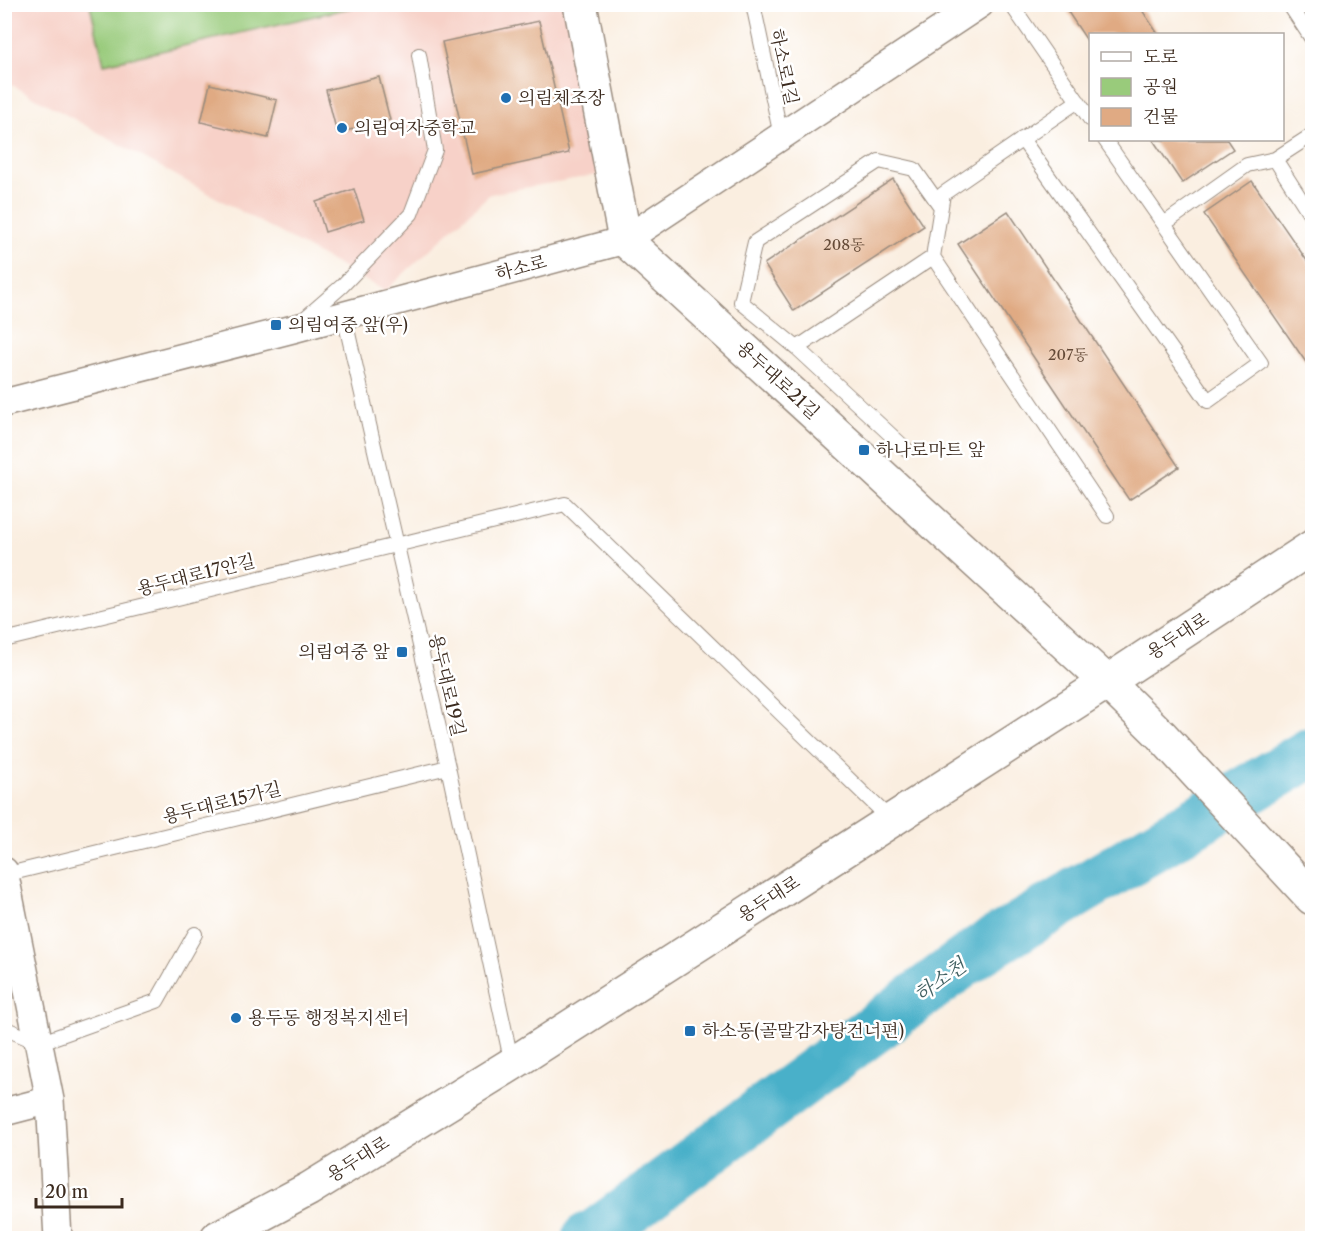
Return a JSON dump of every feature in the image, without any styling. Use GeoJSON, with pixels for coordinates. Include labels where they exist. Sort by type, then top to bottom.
{"type":"FeatureCollection","features":[{"type":"Feature","properties":{"kind":"street"},"geometry":{"type":"LineString","coordinates":[[580,4],[625,240]]}},
{"type":"Feature","properties":{"kind":"street","name":"하소로"},"geometry":{"type":"LineString","coordinates":[[4,403],[344,316],[625,240],[980,4]]}},
{"type":"Feature","properties":{"kind":"street","name":"용두대로21길"},"geometry":{"type":"LineString","coordinates":[[625,240],[1107,682],[1161,735],[1312,898]]}},
{"type":"Feature","properties":{"kind":"street","name":"용두대로"},"geometry":{"type":"LineString","coordinates":[[217,1239],[309,1189],[512,1064],[892,821],[1312,547]]}},
{"type":"Feature","properties":{"kind":"street"},"geometry":{"type":"LineString","coordinates":[[5,874],[50,1100],[58,1239]]}},
{"type":"Feature","properties":{"kind":"street"},"geometry":{"type":"LineString","coordinates":[[4,1112],[50,1100]]}},
{"type":"Feature","properties":{"kind":"lane"},"geometry":{"type":"LineString","coordinates":[[1011,4],[1089,118]]}},
{"type":"Feature","properties":{"kind":"lane"},"geometry":{"type":"LineString","coordinates":[[1289,4],[1312,39]]}},
{"type":"Feature","properties":{"kind":"lane","name":"하소로1길"},"geometry":{"type":"LineString","coordinates":[[755,5],[781,136]]}},
{"type":"Feature","properties":{"kind":"lane"},"geometry":{"type":"LineString","coordinates":[[293,329],[342,286],[411,214],[435,150],[419,55]]}},
{"type":"Feature","properties":{"kind":"lane"},"geometry":{"type":"LineString","coordinates":[[1078,101],[943,194],[933,257],[1107,516]]}},
{"type":"Feature","properties":{"kind":"lane"},"geometry":{"type":"LineString","coordinates":[[1164,224],[1246,165],[1275,159],[1312,135]]}},
{"type":"Feature","properties":{"kind":"lane"},"geometry":{"type":"LineString","coordinates":[[1022,139],[1208,401],[1261,363],[1106,141]]}},
{"type":"Feature","properties":{"kind":"lane"},"geometry":{"type":"LineString","coordinates":[[1275,159],[1312,217]]}},
{"type":"Feature","properties":{"kind":"lane"},"geometry":{"type":"LineString","coordinates":[[906,449],[797,348],[741,302],[755,242],[879,161],[914,169],[941,207]]}},
{"type":"Feature","properties":{"kind":"lane"},"geometry":{"type":"LineString","coordinates":[[797,348],[933,257]]}},
{"type":"Feature","properties":{"kind":"lane","name":"용두대로19길"},"geometry":{"type":"LineString","coordinates":[[344,316],[448,766],[512,1064]]}},
{"type":"Feature","properties":{"kind":"lane","name":"용두대로17안길"},"geometry":{"type":"LineString","coordinates":[[4,640],[565,504],[892,821]]}},
{"type":"Feature","properties":{"kind":"lane","name":"용두대로15가길"},"geometry":{"type":"LineString","coordinates":[[5,874],[448,766]]}},
{"type":"Feature","properties":{"kind":"lane"},"geometry":{"type":"LineString","coordinates":[[4,1028],[39,1043],[158,1001],[195,934]]}},
{"type":"Feature","properties":{"kind":"shaded area","name":"의림여자중학교"},"geometry":{"type":"Polygon","coordinates":[[[5,5],[573,5],[602,174],[490,194],[385,291],[5,81],[5,5]]]}},
{"type":"Feature","properties":{"kind":"green space"},"geometry":{"type":"Polygon","coordinates":[[[90,5],[353,5],[354,7],[104,64],[90,5]]]}},
{"type":"Feature","properties":{"kind":"building"},"geometry":{"type":"Polygon","coordinates":[[[1080,4],[1138,4],[1157,33],[1089,33],[1089,44],[1068,12],[1080,4]]]}},
{"type":"Feature","properties":{"kind":"building","name":"의림체조장"},"geometry":{"type":"Polygon","coordinates":[[[539,21],[569,153],[472,174],[442,42],[539,21]]]}},
{"type":"Feature","properties":{"kind":"building"},"geometry":{"type":"Polygon","coordinates":[[[379,77],[390,120],[337,133],[326,90],[379,77]]]}},
{"type":"Feature","properties":{"kind":"building"},"geometry":{"type":"Polygon","coordinates":[[[210,84],[277,100],[268,138],[201,122],[210,84]]]}},
{"type":"Feature","properties":{"kind":"building"},"geometry":{"type":"Polygon","coordinates":[[[1154,141],[1228,141],[1233,149],[1182,183],[1154,141]]]}},
{"type":"Feature","properties":{"kind":"building"},"geometry":{"type":"Polygon","coordinates":[[[893,179],[924,226],[794,311],[764,264],[893,179]]]}},
{"type":"Feature","properties":{"kind":"building"},"geometry":{"type":"Polygon","coordinates":[[[1252,181],[1312,268],[1312,371],[1204,214],[1252,181]]]}},
{"type":"Feature","properties":{"kind":"building"},"geometry":{"type":"Polygon","coordinates":[[[354,189],[364,220],[325,232],[316,202],[354,189]]]}},
{"type":"Feature","properties":{"kind":"building"},"geometry":{"type":"Polygon","coordinates":[[[1008,211],[1179,467],[1129,500],[958,244],[1008,211]]]}},
{"type":"Feature","properties":{"kind":"waterway","name":"하소천"},"geometry":{"type":"LineString","coordinates":[[587,1238],[597,1233],[979,951],[1312,752]]}},
{"type":"Feature","properties":{"kind":"place","name":"의림체조장"},"geometry":{"type":"Point","coordinates":[506,98]}},
{"type":"Feature","properties":{"kind":"place","name":"의림여자중학교"},"geometry":{"type":"Point","coordinates":[342,128]}},
{"type":"Feature","properties":{"kind":"place","name":"의림여중 앞(우)"},"geometry":{"type":"Point","coordinates":[276,325]}},
{"type":"Feature","properties":{"kind":"place","name":"하나로마트 앞"},"geometry":{"type":"Point","coordinates":[864,450]}},
{"type":"Feature","properties":{"kind":"place","name":"의림여중 앞"},"geometry":{"type":"Point","coordinates":[402,652]}},
{"type":"Feature","properties":{"kind":"place","name":"용두동 행정복지센터"},"geometry":{"type":"Point","coordinates":[236,1018]}},
{"type":"Feature","properties":{"kind":"place","name":"하소동(골말감자탕건너편)"},"geometry":{"type":"Point","coordinates":[690,1031]}}]}
